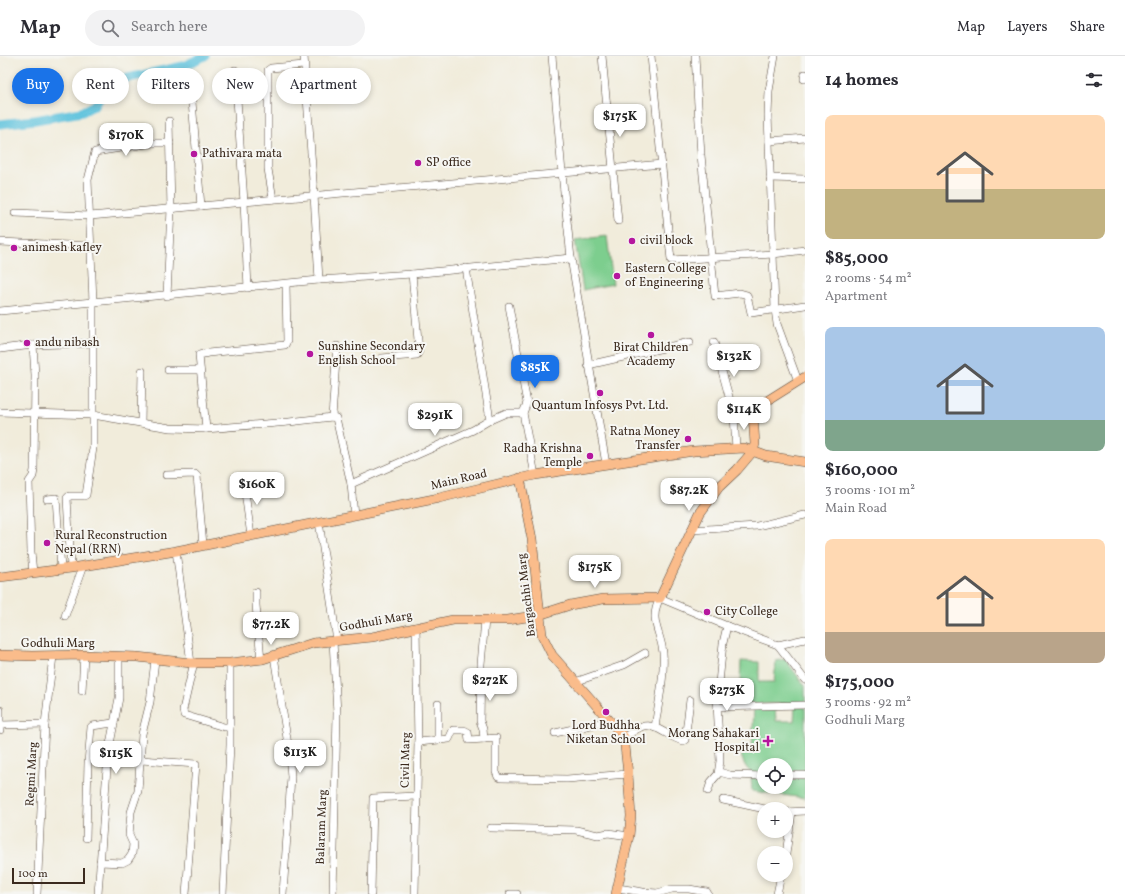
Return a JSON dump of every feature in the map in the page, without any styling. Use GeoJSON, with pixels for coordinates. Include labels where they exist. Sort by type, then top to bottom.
{"type":"FeatureCollection","features":[{"type":"Feature","properties":{"kind":"main road"},"geometry":{"type":"LineString","coordinates":[[660,598],[700,513],[719,487],[737,470],[753,451],[755,444],[754,415],[762,404],[802,379]]}},
{"type":"Feature","properties":{"kind":"main road","name":"Main Road"},"geometry":{"type":"LineString","coordinates":[[251,534],[319,522],[535,475],[694,451],[744,448],[766,456],[805,462]]}},
{"type":"Feature","properties":{"kind":"main road","name":"Bargachhi Marg"},"geometry":{"type":"LineString","coordinates":[[520,478],[532,539],[542,635],[552,655],[624,737]]}},
{"type":"Feature","properties":{"kind":"main road","name":"Main Road"},"geometry":{"type":"LineString","coordinates":[[71,567],[202,544],[354,514]]}},
{"type":"Feature","properties":{"kind":"main road","name":"Main Road"},"geometry":{"type":"LineString","coordinates":[[0,575],[83,566],[176,551],[202,544]]}},
{"type":"Feature","properties":{"kind":"main road","name":"Godhuli Marg"},"geometry":{"type":"LineString","coordinates":[[0,655],[84,655],[230,663],[261,660],[313,643],[372,637],[453,620],[508,620],[539,615],[591,600],[660,598]]}},
{"type":"Feature","properties":{"kind":"main road"},"geometry":{"type":"LineString","coordinates":[[617,891],[629,836],[631,816],[624,737]]}},
{"type":"Feature","properties":{"kind":"street"},"geometry":{"type":"LineString","coordinates":[[304,56],[319,280]]}},
{"type":"Feature","properties":{"kind":"street"},"geometry":{"type":"LineString","coordinates":[[552,56],[571,258],[606,464]]}},
{"type":"Feature","properties":{"kind":"street"},"geometry":{"type":"LineString","coordinates":[[602,56],[618,221]]}},
{"type":"Feature","properties":{"kind":"street"},"geometry":{"type":"LineString","coordinates":[[651,56],[671,260],[773,254],[805,250]]}},
{"type":"Feature","properties":{"kind":"street"},"geometry":{"type":"LineString","coordinates":[[695,56],[701,155],[716,296],[740,293],[747,295],[751,313],[805,305]]}},
{"type":"Feature","properties":{"kind":"street"},"geometry":{"type":"LineString","coordinates":[[775,56],[769,91],[770,178],[775,309],[777,324],[802,379]]}},
{"type":"Feature","properties":{"kind":"street"},"geometry":{"type":"LineString","coordinates":[[273,199],[268,169],[268,70],[271,68],[304,64]]}},
{"type":"Feature","properties":{"kind":"street"},"geometry":{"type":"LineString","coordinates":[[192,104],[201,206]]}},
{"type":"Feature","properties":{"kind":"street"},"geometry":{"type":"LineString","coordinates":[[237,104],[248,288]]}},
{"type":"Feature","properties":{"kind":"street"},"geometry":{"type":"LineString","coordinates":[[167,296],[171,209],[169,121]]}},
{"type":"Feature","properties":{"kind":"street"},"geometry":{"type":"LineString","coordinates":[[769,141],[805,138]]}},
{"type":"Feature","properties":{"kind":"street"},"geometry":{"type":"LineString","coordinates":[[71,567],[67,498],[69,496],[84,496],[86,494],[93,448],[93,302],[88,180],[95,152],[153,143],[170,143]]}},
{"type":"Feature","properties":{"kind":"street"},"geometry":{"type":"LineString","coordinates":[[15,213],[90,216],[662,164]]}},
{"type":"Feature","properties":{"kind":"street"},"geometry":{"type":"LineString","coordinates":[[770,178],[805,179]]}},
{"type":"Feature","properties":{"kind":"street"},"geometry":{"type":"LineString","coordinates":[[0,242],[91,246]]}},
{"type":"Feature","properties":{"kind":"street"},"geometry":{"type":"LineString","coordinates":[[0,312],[319,280],[412,274],[571,258]]}},
{"type":"Feature","properties":{"kind":"street"},"geometry":{"type":"LineString","coordinates":[[466,268],[490,420]]}},
{"type":"Feature","properties":{"kind":"street"},"geometry":{"type":"LineString","coordinates":[[382,358],[417,355],[419,352],[412,274]]}},
{"type":"Feature","properties":{"kind":"street"},"geometry":{"type":"LineString","coordinates":[[206,429],[199,355],[285,346],[286,284]]}},
{"type":"Feature","properties":{"kind":"street"},"geometry":{"type":"LineString","coordinates":[[509,306],[527,403],[523,413],[535,475]]}},
{"type":"Feature","properties":{"kind":"street"},"geometry":{"type":"LineString","coordinates":[[588,365],[690,342]]}},
{"type":"Feature","properties":{"kind":"street"},"geometry":{"type":"LineString","coordinates":[[714,342],[734,415],[736,449]]}},
{"type":"Feature","properties":{"kind":"street"},"geometry":{"type":"LineString","coordinates":[[0,349],[33,345],[92,343]]}},
{"type":"Feature","properties":{"kind":"street"},"geometry":{"type":"LineString","coordinates":[[32,572],[29,482],[33,476],[34,470],[35,375],[33,345]]}},
{"type":"Feature","properties":{"kind":"street"},"geometry":{"type":"LineString","coordinates":[[332,417],[337,346]]}},
{"type":"Feature","properties":{"kind":"street"},"geometry":{"type":"LineString","coordinates":[[168,370],[200,370]]}},
{"type":"Feature","properties":{"kind":"street"},"geometry":{"type":"LineString","coordinates":[[141,423],[142,371]]}},
{"type":"Feature","properties":{"kind":"street"},"geometry":{"type":"LineString","coordinates":[[0,412],[93,415],[170,428],[206,429],[332,417],[336,418],[351,484],[354,514]]}},
{"type":"Feature","properties":{"kind":"street"},"geometry":{"type":"LineString","coordinates":[[351,484],[473,430],[506,413],[523,413]]}},
{"type":"Feature","properties":{"kind":"street"},"geometry":{"type":"LineString","coordinates":[[734,415],[754,415]]}},
{"type":"Feature","properties":{"kind":"street"},"geometry":{"type":"LineString","coordinates":[[166,475],[195,474],[197,476],[202,544]]}},
{"type":"Feature","properties":{"kind":"street"},"geometry":{"type":"LineString","coordinates":[[243,478],[251,534]]}},
{"type":"Feature","properties":{"kind":"street"},"geometry":{"type":"LineString","coordinates":[[47,499],[56,498],[61,568]]}},
{"type":"Feature","properties":{"kind":"street"},"geometry":{"type":"LineString","coordinates":[[691,530],[757,526],[805,515]]}},
{"type":"Feature","properties":{"kind":"street","name":"Balaram Marg"},"geometry":{"type":"LineString","coordinates":[[319,522],[335,641],[337,713],[332,894]]}},
{"type":"Feature","properties":{"kind":"street"},"geometry":{"type":"LineString","coordinates":[[176,551],[192,662],[183,710],[184,715],[224,727],[230,727]]}},
{"type":"Feature","properties":{"kind":"street"},"geometry":{"type":"LineString","coordinates":[[65,616],[83,566]]}},
{"type":"Feature","properties":{"kind":"street"},"geometry":{"type":"LineString","coordinates":[[256,592],[261,660]]}},
{"type":"Feature","properties":{"kind":"street"},"geometry":{"type":"LineString","coordinates":[[655,728],[662,676],[663,652],[655,625],[655,613],[660,598],[727,626],[778,645],[805,680]]}},
{"type":"Feature","properties":{"kind":"street"},"geometry":{"type":"LineString","coordinates":[[484,739],[480,721],[481,664],[485,620]]}},
{"type":"Feature","properties":{"kind":"street"},"geometry":{"type":"LineString","coordinates":[[708,791],[711,782],[719,772],[720,748],[718,707],[723,643],[727,626]]}},
{"type":"Feature","properties":{"kind":"street","name":"Civil Marg"},"geometry":{"type":"LineString","coordinates":[[415,894],[418,742],[416,627]]}},
{"type":"Feature","properties":{"kind":"street"},"geometry":{"type":"LineString","coordinates":[[778,645],[805,639]]}},
{"type":"Feature","properties":{"kind":"street"},"geometry":{"type":"LineString","coordinates":[[575,682],[624,665],[645,653]]}},
{"type":"Feature","properties":{"kind":"street"},"geometry":{"type":"LineString","coordinates":[[82,691],[84,655]]}},
{"type":"Feature","properties":{"kind":"street","name":"Regmi Marg"},"geometry":{"type":"LineString","coordinates":[[37,894],[45,724],[53,656]]}},
{"type":"Feature","properties":{"kind":"street"},"geometry":{"type":"LineString","coordinates":[[274,656],[289,750],[291,777],[283,894]]}},
{"type":"Feature","properties":{"kind":"street"},"geometry":{"type":"LineString","coordinates":[[98,894],[108,754],[119,698],[119,657]]}},
{"type":"Feature","properties":{"kind":"street"},"geometry":{"type":"LineString","coordinates":[[100,862],[122,862],[128,860],[132,854],[133,844],[129,835],[129,826],[131,812],[138,791],[142,734],[150,702],[156,660]]}},
{"type":"Feature","properties":{"kind":"street"},"geometry":{"type":"LineString","coordinates":[[223,894],[230,745],[230,663]]}},
{"type":"Feature","properties":{"kind":"street"},"geometry":{"type":"LineString","coordinates":[[624,737],[643,726],[648,725],[681,741],[685,740],[690,700]]}},
{"type":"Feature","properties":{"kind":"street"},"geometry":{"type":"LineString","coordinates":[[438,704],[438,739]]}},
{"type":"Feature","properties":{"kind":"street"},"geometry":{"type":"LineString","coordinates":[[718,707],[805,705]]}},
{"type":"Feature","properties":{"kind":"street"},"geometry":{"type":"LineString","coordinates":[[0,710],[0,730]]}},
{"type":"Feature","properties":{"kind":"street"},"geometry":{"type":"LineString","coordinates":[[555,733],[609,721]]}},
{"type":"Feature","properties":{"kind":"street"},"geometry":{"type":"LineString","coordinates":[[86,838],[88,763],[91,727],[113,723]]}},
{"type":"Feature","properties":{"kind":"street"},"geometry":{"type":"LineString","coordinates":[[0,725],[45,724]]}},
{"type":"Feature","properties":{"kind":"street"},"geometry":{"type":"LineString","coordinates":[[418,742],[449,739],[453,730],[464,730],[468,732],[469,740],[496,738],[496,772],[498,777],[501,778],[567,779],[628,774]]}},
{"type":"Feature","properties":{"kind":"street"},"geometry":{"type":"LineString","coordinates":[[141,760],[196,764],[186,894]]}},
{"type":"Feature","properties":{"kind":"street"},"geometry":{"type":"LineString","coordinates":[[719,772],[730,775],[757,776]]}},
{"type":"Feature","properties":{"kind":"street"},"geometry":{"type":"LineString","coordinates":[[793,775],[805,775]]}},
{"type":"Feature","properties":{"kind":"street"},"geometry":{"type":"LineString","coordinates":[[371,894],[373,798],[416,796]]}},
{"type":"Feature","properties":{"kind":"street"},"geometry":{"type":"LineString","coordinates":[[723,800],[757,807]]}},
{"type":"Feature","properties":{"kind":"street"},"geometry":{"type":"LineString","coordinates":[[793,812],[805,811]]}},
{"type":"Feature","properties":{"kind":"street"},"geometry":{"type":"LineString","coordinates":[[491,828],[576,830],[598,834],[608,833],[629,836]]}},
{"type":"Feature","properties":{"kind":"street"},"geometry":{"type":"LineString","coordinates":[[777,894],[780,882]]}},
{"type":"Feature","properties":{"kind":"street"},"geometry":{"type":"LineString","coordinates":[[617,891],[657,893],[672,889],[689,889],[707,892],[708,894]]}},
{"type":"Feature","properties":{"kind":"street"},"geometry":{"type":"LineString","coordinates":[[510,894],[517,894]]}},
{"type":"Feature","properties":{"kind":"green space"},"geometry":{"type":"Polygon","coordinates":[[[607,236],[613,284],[583,290],[575,240],[607,236]]]}},
{"type":"Feature","properties":{"kind":"green space"},"geometry":{"type":"Polygon","coordinates":[[[785,659],[805,686],[805,703],[739,704],[741,661],[759,662],[759,682],[774,682],[776,661],[785,659]]]}},
{"type":"Feature","properties":{"kind":"green space"},"geometry":{"type":"Polygon","coordinates":[[[754,706],[775,707],[776,721],[794,721],[795,707],[805,707],[805,773],[793,774],[793,758],[757,758],[757,774],[754,774],[746,767],[740,751],[752,750],[754,706]]]}},
{"type":"Feature","properties":{"kind":"green space"},"geometry":{"type":"Polygon","coordinates":[[[793,777],[805,778],[805,798],[775,794],[793,794],[793,777]]]}},
{"type":"Feature","properties":{"kind":"green space"},"geometry":{"type":"Polygon","coordinates":[[[751,778],[757,778],[757,792],[752,791],[751,778]]]}},
{"type":"Feature","properties":{"kind":"waterway"},"geometry":{"type":"LineString","coordinates":[[0,124],[82,112],[95,105],[110,84],[119,80],[183,66],[205,56]]}},
{"type":"Feature","properties":{"kind":"place","name":"Pathivara mata"},"geometry":{"type":"Point","coordinates":[194,154]}},
{"type":"Feature","properties":{"kind":"place","name":"SP office"},"geometry":{"type":"Point","coordinates":[418,163]}},
{"type":"Feature","properties":{"kind":"place","name":"civil block"},"geometry":{"type":"Point","coordinates":[632,241]}},
{"type":"Feature","properties":{"kind":"place","name":"animesh kafley"},"geometry":{"type":"Point","coordinates":[14,248]}},
{"type":"Feature","properties":{"kind":"place","name":"Eastern College of Engineering"},"geometry":{"type":"Point","coordinates":[617,276]}},
{"type":"Feature","properties":{"kind":"place","name":"Birat Children Academy"},"geometry":{"type":"Point","coordinates":[651,335]}},
{"type":"Feature","properties":{"kind":"place","name":"andu nibash"},"geometry":{"type":"Point","coordinates":[27,343]}},
{"type":"Feature","properties":{"kind":"place","name":"Sunshine Secondary English School"},"geometry":{"type":"Point","coordinates":[310,354]}},
{"type":"Feature","properties":{"kind":"place","name":"Quantum Infosys Pvt. Ltd."},"geometry":{"type":"Point","coordinates":[600,393]}},
{"type":"Feature","properties":{"kind":"place","name":"Ratna Money Transfer"},"geometry":{"type":"Point","coordinates":[688,439]}},
{"type":"Feature","properties":{"kind":"place","name":"Radha Krishna Temple"},"geometry":{"type":"Point","coordinates":[590,456]}},
{"type":"Feature","properties":{"kind":"place","name":"Rural Reconstruction Nepal (RRN)"},"geometry":{"type":"Point","coordinates":[47,543]}},
{"type":"Feature","properties":{"kind":"place","name":"City College"},"geometry":{"type":"Point","coordinates":[707,612]}},
{"type":"Feature","properties":{"kind":"place","name":"Lord Budhha Niketan School"},"geometry":{"type":"Point","coordinates":[606,712]}},
{"type":"Feature","properties":{"kind":"place","name":"Morang Sahakari Hospital"},"geometry":{"type":"Point","coordinates":[768,741]}}]}
